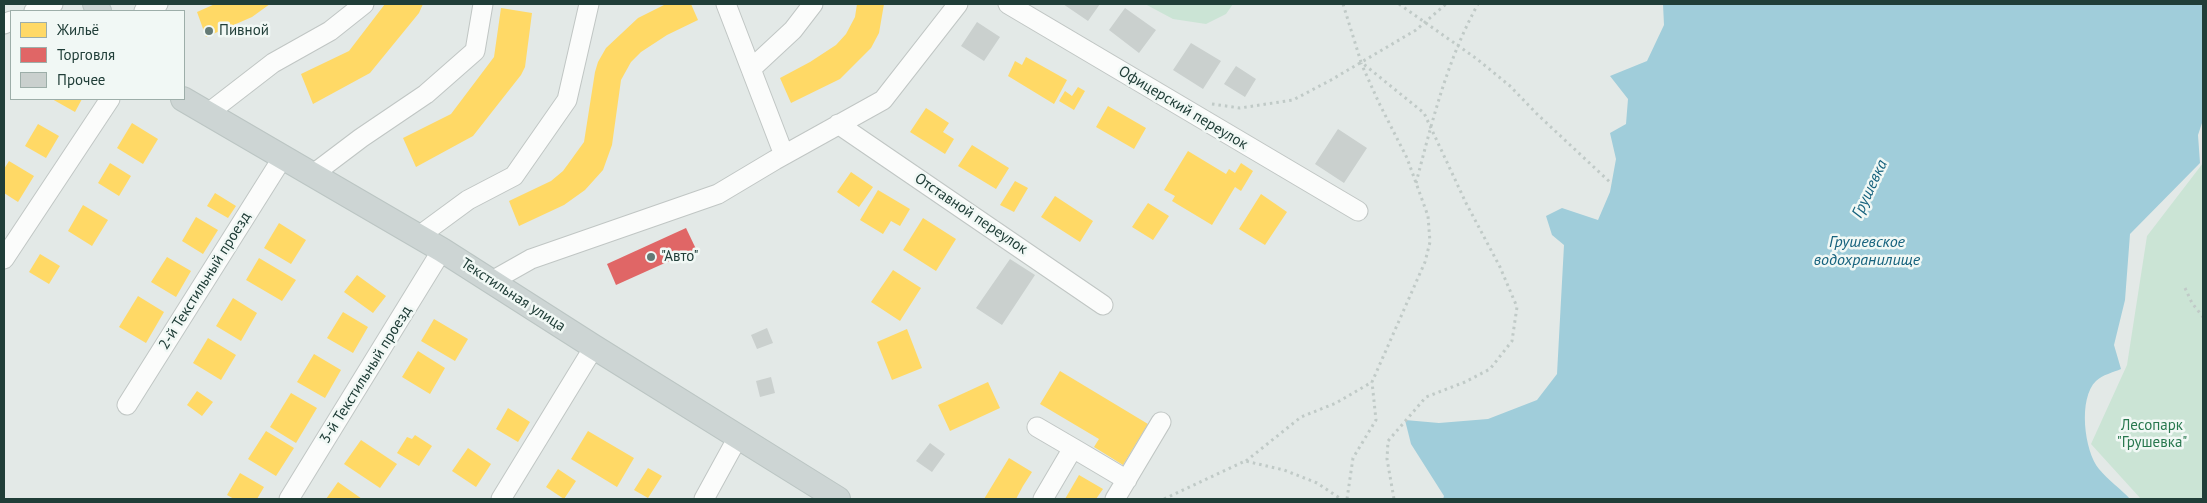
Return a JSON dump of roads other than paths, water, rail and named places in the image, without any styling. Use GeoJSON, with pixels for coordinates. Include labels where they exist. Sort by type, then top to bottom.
{"type":"FeatureCollection","features":[{"type":"Feature","properties":{"kind":"main road","name":"Текстильная улица"},"geometry":{"type":"LineString","coordinates":[[184,100],[442,250],[594,348],[838,499]]}},
{"type":"Feature","properties":{"kind":"street"},"geometry":{"type":"LineString","coordinates":[[37,10],[52,4]]}},
{"type":"Feature","properties":{"kind":"street"},"geometry":{"type":"LineString","coordinates":[[146,10],[158,4]]}},
{"type":"Feature","properties":{"kind":"street"},"geometry":{"type":"LineString","coordinates":[[207,114],[273,63],[330,32],[364,4]]}},
{"type":"Feature","properties":{"kind":"street"},"geometry":{"type":"LineString","coordinates":[[312,175],[361,138],[426,94],[475,50],[484,4]]}},
{"type":"Feature","properties":{"kind":"street"},"geometry":{"type":"LineString","coordinates":[[419,236],[468,200],[514,176],[567,100],[590,4]]}},
{"type":"Feature","properties":{"kind":"street"},"geometry":{"type":"LineString","coordinates":[[726,4],[784,155]]}},
{"type":"Feature","properties":{"kind":"street"},"geometry":{"type":"LineString","coordinates":[[751,69],[793,30],[813,4]]}},
{"type":"Feature","properties":{"kind":"street"},"geometry":{"type":"LineString","coordinates":[[492,281],[531,258],[718,194],[883,100],[958,4]]}},
{"type":"Feature","properties":{"kind":"street","name":"Офицерский переулок"},"geometry":{"type":"LineString","coordinates":[[1008,4],[1358,211]]}},
{"type":"Feature","properties":{"kind":"street"},"geometry":{"type":"LineString","coordinates":[[4,259],[109,100]]}},
{"type":"Feature","properties":{"kind":"street","name":"Отставной переулок"},"geometry":{"type":"LineString","coordinates":[[838,124],[1103,305]]}},
{"type":"Feature","properties":{"kind":"street","name":"2-й Текстильный проезд"},"geometry":{"type":"LineString","coordinates":[[127,405],[284,157]]}},
{"type":"Feature","properties":{"kind":"street","name":"3-й Текстильный проезд"},"geometry":{"type":"LineString","coordinates":[[289,499],[442,250]]}},
{"type":"Feature","properties":{"kind":"street"},"geometry":{"type":"LineString","coordinates":[[501,499],[594,348]]}},
{"type":"Feature","properties":{"kind":"street"},"geometry":{"type":"LineString","coordinates":[[1115,499],[1161,422]]}},
{"type":"Feature","properties":{"kind":"street"},"geometry":{"type":"LineString","coordinates":[[1038,428],[1127,480]]}},
{"type":"Feature","properties":{"kind":"street"},"geometry":{"type":"LineString","coordinates":[[704,499],[738,437]]}},
{"type":"Feature","properties":{"kind":"street"},"geometry":{"type":"LineString","coordinates":[[1042,499],[1073,448]]}},
{"type":"Feature","properties":{"kind":"water","name":"Грушевское водохранилище"},"geometry":{"type":"Polygon","coordinates":[[[1663,4],[2203,4],[2203,120],[2198,135],[2200,163],[2130,234],[2125,300],[2114,345],[2121,369],[2105,375],[2096,381],[2090,389],[2085,412],[2087,438],[2094,461],[2099,469],[2130,499],[1443,499],[1444,496],[1411,444],[1405,420],[1439,423],[1488,419],[1537,400],[1557,374],[1564,245],[1552,235],[1546,216],[1562,208],[1598,220],[1610,192],[1616,159],[1610,133],[1626,124],[1628,99],[1610,76],[1647,61],[1664,25],[1663,4]]]}},
{"type":"Feature","properties":{"kind":"place","name":"Пивной"},"geometry":{"type":"Point","coordinates":[209,31]}},
{"type":"Feature","properties":{"kind":"place","name":"\"Авто\""},"geometry":{"type":"Point","coordinates":[651,257]}},
{"type":"Feature","properties":{"kind":"water label","name":"Грушевка"},"geometry":{"type":"Point","coordinates":[1870,189]}},
{"type":"Feature","properties":{"kind":"park label","name":"Лесопарк \"Грушевка\""},"geometry":{"type":"Point","coordinates":[2152,434]}}]}
